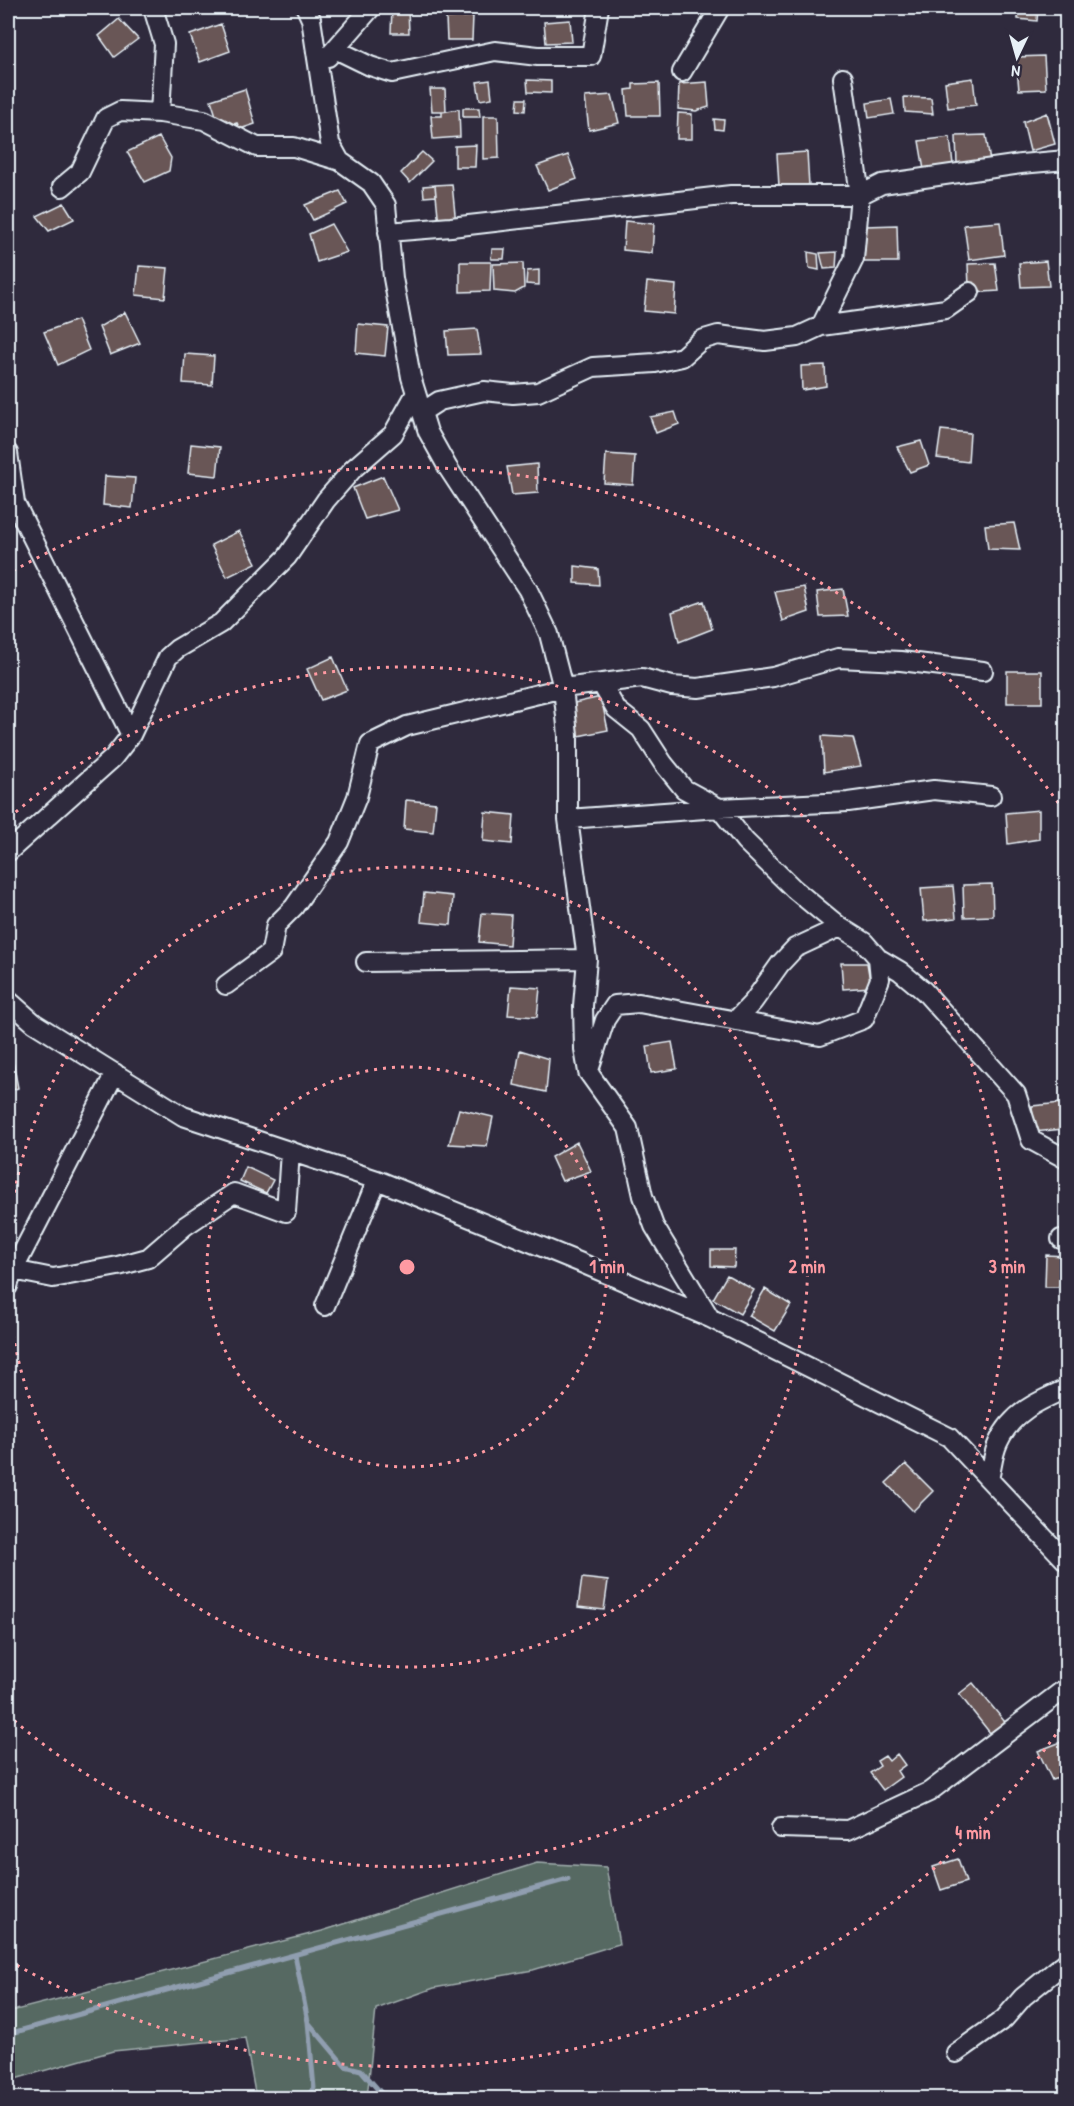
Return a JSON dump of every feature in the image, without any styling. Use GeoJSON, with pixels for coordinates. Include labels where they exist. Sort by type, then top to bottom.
{"type":"FeatureCollection","features":[{"type":"Feature","properties":{"kind":"street"},"geometry":{"type":"LineString","coordinates":[[153,8],[164,44],[160,113]]}},
{"type":"Feature","properties":{"kind":"street"},"geometry":{"type":"LineString","coordinates":[[306,8],[311,19],[330,142],[340,161]]}},
{"type":"Feature","properties":{"kind":"street"},"geometry":{"type":"LineString","coordinates":[[319,68],[370,8]]}},
{"type":"Feature","properties":{"kind":"street"},"geometry":{"type":"LineString","coordinates":[[335,49],[370,66],[392,73],[495,51],[538,56],[591,56],[599,8]]}},
{"type":"Feature","properties":{"kind":"street"},"geometry":{"type":"LineString","coordinates":[[682,72],[720,8]]}},
{"type":"Feature","properties":{"kind":"street"},"geometry":{"type":"LineString","coordinates":[[821,326],[854,259],[860,195],[843,78]]}},
{"type":"Feature","properties":{"kind":"street"},"geometry":{"type":"LineString","coordinates":[[62,186],[80,172],[106,118],[120,111],[160,113],[204,120],[256,147],[294,147],[340,161],[371,183],[386,205],[393,278],[413,385],[428,432],[448,468],[528,590],[549,634],[563,688],[568,735],[568,819],[587,959],[583,1006],[584,1048],[588,1072],[628,1128],[643,1196],[654,1226],[710,1318]]}},
{"type":"Feature","properties":{"kind":"street"},"geometry":{"type":"LineString","coordinates":[[388,232],[451,228],[731,195],[860,195],[882,184],[1021,164],[1066,160]]}},
{"type":"Feature","properties":{"kind":"street"},"geometry":{"type":"LineString","coordinates":[[422,412],[439,401],[484,391],[513,394],[538,392],[593,367],[655,363],[682,357],[701,340],[718,335],[765,341],[797,337],[821,326],[946,309],[970,292]]}},
{"type":"Feature","properties":{"kind":"street"},"geometry":{"type":"LineString","coordinates":[[413,385],[439,401]]}},
{"type":"Feature","properties":{"kind":"street"},"geometry":{"type":"LineString","coordinates":[[8,852],[113,758],[131,735],[168,657],[221,622],[287,557],[326,500],[353,469],[393,434],[413,385]]}},
{"type":"Feature","properties":{"kind":"street"},"geometry":{"type":"LineString","coordinates":[[8,453],[15,503],[131,735]]}},
{"type":"Feature","properties":{"kind":"street"},"geometry":{"type":"LineString","coordinates":[[226,985],[271,951],[276,925],[294,907],[339,842],[357,797],[370,744],[407,726],[563,688],[642,678],[672,686],[698,688],[773,677],[838,658],[901,661],[984,671]]}},
{"type":"Feature","properties":{"kind":"street"},"geometry":{"type":"LineString","coordinates":[[601,683],[616,709],[641,729],[663,763],[684,789],[719,808],[745,841],[794,889],[924,991],[1016,1094],[1031,1140],[1066,1159]]}},
{"type":"Feature","properties":{"kind":"street"},"geometry":{"type":"LineString","coordinates":[[568,819],[719,808],[848,802],[934,790],[991,796]]}},
{"type":"Feature","properties":{"kind":"street"},"geometry":{"type":"LineString","coordinates":[[735,1021],[753,1002],[780,964],[795,948],[840,927]]}},
{"type":"Feature","properties":{"kind":"street"},"geometry":{"type":"LineString","coordinates":[[588,1072],[604,1020],[615,1005],[639,1003],[820,1036],[856,1023],[864,1019],[880,979],[878,957]]}},
{"type":"Feature","properties":{"kind":"street"},"geometry":{"type":"LineString","coordinates":[[366,962],[587,959]]}},
{"type":"Feature","properties":{"kind":"street"},"geometry":{"type":"LineString","coordinates":[[8,1000],[34,1023],[183,1116],[377,1180],[579,1262],[710,1318],[949,1437],[1066,1561]]}},
{"type":"Feature","properties":{"kind":"street"},"geometry":{"type":"LineString","coordinates":[[115,1073],[9,1275],[53,1278],[148,1258],[185,1226],[234,1193],[286,1212],[290,1151]]}},
{"type":"Feature","properties":{"kind":"street"},"geometry":{"type":"LineString","coordinates":[[325,1306],[377,1180]]}},
{"type":"Feature","properties":{"kind":"street"},"geometry":{"type":"LineString","coordinates":[[678,1305],[680,1269]]}},
{"type":"Feature","properties":{"kind":"street"},"geometry":{"type":"LineString","coordinates":[[989,1479],[997,1444],[1009,1423],[1036,1402],[1066,1389]]}},
{"type":"Feature","properties":{"kind":"street"},"geometry":{"type":"LineString","coordinates":[[781,1828],[848,1830],[929,1792],[1066,1688]]}},
{"type":"Feature","properties":{"kind":"street"},"geometry":{"type":"LineString","coordinates":[[956,2053],[1004,2019],[1023,1997],[1066,1962]]}},
{"type":"Feature","properties":{"kind":"green space"},"geometry":{"type":"Polygon","coordinates":[[[537,1863],[606,1867],[619,1944],[533,1970],[434,1988],[376,2009],[367,2098],[256,2098],[245,2038],[113,2051],[8,2081],[8,2012],[322,1931],[537,1863]]]}},
{"type":"Feature","properties":{"kind":"building"},"geometry":{"type":"Polygon","coordinates":[[[392,8],[408,8],[409,33],[391,33],[392,8]]]}},
{"type":"Feature","properties":{"kind":"building"},"geometry":{"type":"Polygon","coordinates":[[[1018,8],[1038,8],[1037,21],[1018,19],[1018,8]]]}},
{"type":"Feature","properties":{"kind":"building"},"geometry":{"type":"Polygon","coordinates":[[[473,16],[472,40],[447,40],[446,18],[473,16]]]}},
{"type":"Feature","properties":{"kind":"building"},"geometry":{"type":"Polygon","coordinates":[[[119,19],[138,39],[114,57],[99,36],[119,19]]]}},
{"type":"Feature","properties":{"kind":"building"},"geometry":{"type":"Polygon","coordinates":[[[570,20],[572,42],[546,43],[544,22],[570,20]]]}},
{"type":"Feature","properties":{"kind":"building"},"geometry":{"type":"Polygon","coordinates":[[[221,24],[230,51],[200,62],[190,35],[221,24]]]}},
{"type":"Feature","properties":{"kind":"building"},"geometry":{"type":"Polygon","coordinates":[[[1044,56],[1046,89],[1019,90],[1016,57],[1044,56]]]}},
{"type":"Feature","properties":{"kind":"building"},"geometry":{"type":"Polygon","coordinates":[[[973,78],[976,105],[948,108],[945,82],[973,78]]]}},
{"type":"Feature","properties":{"kind":"building"},"geometry":{"type":"Polygon","coordinates":[[[490,80],[492,98],[480,100],[477,82],[490,80]]]}},
{"type":"Feature","properties":{"kind":"building"},"geometry":{"type":"Polygon","coordinates":[[[527,80],[551,81],[551,93],[528,92],[527,80]]]}},
{"type":"Feature","properties":{"kind":"building"},"geometry":{"type":"Polygon","coordinates":[[[707,82],[709,107],[696,111],[678,109],[679,84],[707,82]]]}},
{"type":"Feature","properties":{"kind":"building"},"geometry":{"type":"Polygon","coordinates":[[[659,83],[660,116],[628,116],[626,90],[633,89],[633,84],[659,83]]]}},
{"type":"Feature","properties":{"kind":"building"},"geometry":{"type":"Polygon","coordinates":[[[245,89],[255,124],[240,129],[237,123],[220,128],[211,100],[245,89]]]}},
{"type":"Feature","properties":{"kind":"building"},"geometry":{"type":"Polygon","coordinates":[[[430,89],[445,89],[446,111],[432,111],[430,89]]]}},
{"type":"Feature","properties":{"kind":"building"},"geometry":{"type":"Polygon","coordinates":[[[612,95],[619,123],[589,130],[585,97],[612,95]]]}},
{"type":"Feature","properties":{"kind":"building"},"geometry":{"type":"Polygon","coordinates":[[[904,97],[931,98],[933,114],[905,112],[904,97]]]}},
{"type":"Feature","properties":{"kind":"building"},"geometry":{"type":"Polygon","coordinates":[[[518,99],[526,99],[525,111],[517,110],[518,99]]]}},
{"type":"Feature","properties":{"kind":"building"},"geometry":{"type":"Polygon","coordinates":[[[891,99],[894,114],[869,118],[867,103],[891,99]]]}},
{"type":"Feature","properties":{"kind":"building"},"geometry":{"type":"Polygon","coordinates":[[[463,108],[479,108],[480,117],[463,117],[463,108]]]}},
{"type":"Feature","properties":{"kind":"building"},"geometry":{"type":"Polygon","coordinates":[[[459,109],[460,137],[433,139],[431,116],[442,116],[442,112],[459,109]]]}},
{"type":"Feature","properties":{"kind":"building"},"geometry":{"type":"Polygon","coordinates":[[[678,113],[692,114],[692,139],[677,139],[678,113]]]}},
{"type":"Feature","properties":{"kind":"building"},"geometry":{"type":"Polygon","coordinates":[[[1047,113],[1055,144],[1030,151],[1023,122],[1047,113]]]}},
{"type":"Feature","properties":{"kind":"building"},"geometry":{"type":"Polygon","coordinates":[[[483,116],[498,116],[499,158],[483,159],[483,116]]]}},
{"type":"Feature","properties":{"kind":"building"},"geometry":{"type":"Polygon","coordinates":[[[714,119],[724,120],[723,130],[715,129],[714,119]]]}},
{"type":"Feature","properties":{"kind":"building"},"geometry":{"type":"Polygon","coordinates":[[[986,135],[990,162],[957,164],[956,136],[986,135]]]}},
{"type":"Feature","properties":{"kind":"building"},"geometry":{"type":"Polygon","coordinates":[[[159,137],[171,158],[169,171],[145,182],[127,152],[159,137]]]}},
{"type":"Feature","properties":{"kind":"building"},"geometry":{"type":"Polygon","coordinates":[[[950,137],[953,165],[924,170],[919,141],[950,137]]]}},
{"type":"Feature","properties":{"kind":"building"},"geometry":{"type":"Polygon","coordinates":[[[476,145],[475,167],[455,167],[455,146],[476,145]]]}},
{"type":"Feature","properties":{"kind":"building"},"geometry":{"type":"Polygon","coordinates":[[[422,152],[432,161],[410,183],[401,173],[422,152]]]}},
{"type":"Feature","properties":{"kind":"building"},"geometry":{"type":"Polygon","coordinates":[[[807,152],[809,186],[779,186],[777,154],[807,152]]]}},
{"type":"Feature","properties":{"kind":"building"},"geometry":{"type":"Polygon","coordinates":[[[568,155],[577,179],[548,190],[537,166],[568,155]]]}},
{"type":"Feature","properties":{"kind":"building"},"geometry":{"type":"Polygon","coordinates":[[[452,184],[456,224],[439,225],[435,185],[452,184]]]}},
{"type":"Feature","properties":{"kind":"building"},"geometry":{"type":"Polygon","coordinates":[[[435,185],[436,196],[424,197],[423,186],[435,185]]]}},
{"type":"Feature","properties":{"kind":"building"},"geometry":{"type":"Polygon","coordinates":[[[340,191],[347,204],[313,220],[305,205],[340,191]]]}},
{"type":"Feature","properties":{"kind":"building"},"geometry":{"type":"Polygon","coordinates":[[[64,203],[74,219],[49,231],[37,216],[64,203]]]}},
{"type":"Feature","properties":{"kind":"building"},"geometry":{"type":"Polygon","coordinates":[[[625,221],[654,224],[652,253],[623,250],[625,221]]]}},
{"type":"Feature","properties":{"kind":"building"},"geometry":{"type":"Polygon","coordinates":[[[1000,222],[1004,255],[969,260],[964,225],[1000,222]]]}},
{"type":"Feature","properties":{"kind":"building"},"geometry":{"type":"Polygon","coordinates":[[[331,224],[347,252],[317,262],[309,234],[331,224]]]}},
{"type":"Feature","properties":{"kind":"building"},"geometry":{"type":"Polygon","coordinates":[[[897,225],[898,262],[864,262],[866,226],[897,225]]]}},
{"type":"Feature","properties":{"kind":"building"},"geometry":{"type":"Polygon","coordinates":[[[492,249],[505,249],[504,259],[491,259],[492,249]]]}},
{"type":"Feature","properties":{"kind":"building"},"geometry":{"type":"Polygon","coordinates":[[[808,252],[818,254],[819,270],[809,268],[808,252]]]}},
{"type":"Feature","properties":{"kind":"building"},"geometry":{"type":"Polygon","coordinates":[[[837,252],[836,268],[824,269],[820,253],[837,252]]]}},
{"type":"Feature","properties":{"kind":"building"},"geometry":{"type":"Polygon","coordinates":[[[1046,261],[1049,286],[1021,287],[1019,263],[1046,261]]]}},
{"type":"Feature","properties":{"kind":"building"},"geometry":{"type":"Polygon","coordinates":[[[460,262],[491,262],[490,291],[460,292],[460,262]]]}},
{"type":"Feature","properties":{"kind":"building"},"geometry":{"type":"Polygon","coordinates":[[[523,263],[524,288],[515,293],[494,291],[493,264],[523,263]]]}},
{"type":"Feature","properties":{"kind":"building"},"geometry":{"type":"Polygon","coordinates":[[[995,263],[999,291],[983,292],[969,286],[968,264],[995,263]]]}},
{"type":"Feature","properties":{"kind":"building"},"geometry":{"type":"Polygon","coordinates":[[[139,266],[168,268],[165,298],[136,295],[139,266]]]}},
{"type":"Feature","properties":{"kind":"building"},"geometry":{"type":"Polygon","coordinates":[[[539,270],[539,285],[526,284],[527,271],[539,270]]]}},
{"type":"Feature","properties":{"kind":"building"},"geometry":{"type":"Polygon","coordinates":[[[647,282],[676,285],[674,314],[644,311],[647,282]]]}},
{"type":"Feature","properties":{"kind":"building"},"geometry":{"type":"Polygon","coordinates":[[[125,312],[140,343],[110,355],[99,327],[125,312]]]}},
{"type":"Feature","properties":{"kind":"building"},"geometry":{"type":"Polygon","coordinates":[[[77,320],[89,350],[58,365],[44,332],[77,320]]]}},
{"type":"Feature","properties":{"kind":"building"},"geometry":{"type":"Polygon","coordinates":[[[358,324],[388,327],[385,356],[356,353],[358,324]]]}},
{"type":"Feature","properties":{"kind":"building"},"geometry":{"type":"Polygon","coordinates":[[[477,329],[481,354],[448,355],[446,331],[477,329]]]}},
{"type":"Feature","properties":{"kind":"building"},"geometry":{"type":"Polygon","coordinates":[[[185,354],[214,356],[212,385],[183,383],[185,354]]]}},
{"type":"Feature","properties":{"kind":"building"},"geometry":{"type":"Polygon","coordinates":[[[825,365],[826,386],[802,390],[801,366],[825,365]]]}},
{"type":"Feature","properties":{"kind":"building"},"geometry":{"type":"Polygon","coordinates":[[[675,412],[679,424],[656,433],[650,417],[675,412]]]}},
{"type":"Feature","properties":{"kind":"building"},"geometry":{"type":"Polygon","coordinates":[[[941,430],[970,433],[968,462],[937,458],[941,430]]]}},
{"type":"Feature","properties":{"kind":"building"},"geometry":{"type":"Polygon","coordinates":[[[921,441],[929,465],[910,472],[897,447],[921,441]]]}},
{"type":"Feature","properties":{"kind":"building"},"geometry":{"type":"Polygon","coordinates":[[[191,444],[220,447],[217,476],[188,473],[191,444]]]}},
{"type":"Feature","properties":{"kind":"building"},"geometry":{"type":"Polygon","coordinates":[[[606,454],[635,456],[633,485],[604,483],[606,454]]]}},
{"type":"Feature","properties":{"kind":"building"},"geometry":{"type":"Polygon","coordinates":[[[537,464],[538,493],[512,495],[507,467],[537,464]]]}},
{"type":"Feature","properties":{"kind":"building"},"geometry":{"type":"Polygon","coordinates":[[[105,476],[135,478],[132,508],[103,505],[105,476]]]}},
{"type":"Feature","properties":{"kind":"building"},"geometry":{"type":"Polygon","coordinates":[[[383,476],[398,510],[365,519],[353,488],[383,476]]]}},
{"type":"Feature","properties":{"kind":"building"},"geometry":{"type":"Polygon","coordinates":[[[1014,523],[1020,550],[988,549],[985,525],[1014,523]]]}},
{"type":"Feature","properties":{"kind":"building"},"geometry":{"type":"Polygon","coordinates":[[[239,531],[256,563],[227,577],[211,545],[239,531]]]}},
{"type":"Feature","properties":{"kind":"building"},"geometry":{"type":"Polygon","coordinates":[[[575,566],[598,569],[599,585],[575,583],[575,566]]]}},
{"type":"Feature","properties":{"kind":"building"},"geometry":{"type":"Polygon","coordinates":[[[804,587],[809,612],[783,621],[775,592],[804,587]]]}},
{"type":"Feature","properties":{"kind":"building"},"geometry":{"type":"Polygon","coordinates":[[[843,589],[848,616],[820,617],[817,592],[843,589]]]}},
{"type":"Feature","properties":{"kind":"building"},"geometry":{"type":"Polygon","coordinates":[[[704,601],[712,629],[679,642],[672,612],[704,601]]]}},
{"type":"Feature","properties":{"kind":"building"},"geometry":{"type":"Polygon","coordinates":[[[333,657],[347,690],[321,700],[307,669],[333,657]]]}},
{"type":"Feature","properties":{"kind":"building"},"geometry":{"type":"Polygon","coordinates":[[[1007,671],[1042,671],[1042,703],[1007,703],[1007,671]]]}},
{"type":"Feature","properties":{"kind":"building"},"geometry":{"type":"Polygon","coordinates":[[[601,697],[608,730],[578,736],[574,703],[601,697]]]}},
{"type":"Feature","properties":{"kind":"building"},"geometry":{"type":"Polygon","coordinates":[[[822,736],[853,738],[861,766],[824,772],[822,736]]]}},
{"type":"Feature","properties":{"kind":"building"},"geometry":{"type":"Polygon","coordinates":[[[406,800],[436,803],[433,832],[404,829],[406,800]]]}},
{"type":"Feature","properties":{"kind":"building"},"geometry":{"type":"Polygon","coordinates":[[[1039,810],[1039,839],[1008,844],[1006,813],[1039,810]]]}},
{"type":"Feature","properties":{"kind":"building"},"geometry":{"type":"Polygon","coordinates":[[[485,812],[514,815],[512,844],[483,841],[485,812]]]}},
{"type":"Feature","properties":{"kind":"building"},"geometry":{"type":"Polygon","coordinates":[[[992,884],[993,916],[964,917],[963,885],[992,884]]]}},
{"type":"Feature","properties":{"kind":"building"},"geometry":{"type":"Polygon","coordinates":[[[953,886],[956,918],[924,921],[921,888],[953,886]]]}},
{"type":"Feature","properties":{"kind":"building"},"geometry":{"type":"Polygon","coordinates":[[[424,893],[453,896],[451,925],[421,922],[424,893]]]}},
{"type":"Feature","properties":{"kind":"building"},"geometry":{"type":"Polygon","coordinates":[[[482,913],[511,915],[509,945],[479,942],[482,913]]]}},
{"type":"Feature","properties":{"kind":"building"},"geometry":{"type":"Polygon","coordinates":[[[841,963],[867,963],[871,987],[843,989],[841,963]]]}},
{"type":"Feature","properties":{"kind":"building"},"geometry":{"type":"Polygon","coordinates":[[[511,986],[540,988],[537,1017],[508,1015],[511,986]]]}},
{"type":"Feature","properties":{"kind":"building"},"geometry":{"type":"Polygon","coordinates":[[[672,1042],[677,1069],[651,1073],[647,1046],[672,1042]]]}},
{"type":"Feature","properties":{"kind":"building"},"geometry":{"type":"Polygon","coordinates":[[[520,1050],[549,1059],[546,1092],[514,1085],[520,1050]]]}},
{"type":"Feature","properties":{"kind":"building"},"geometry":{"type":"Polygon","coordinates":[[[12,1056],[18,1088],[8,1092],[8,1057],[12,1056]]]}},
{"type":"Feature","properties":{"kind":"building"},"geometry":{"type":"Polygon","coordinates":[[[1061,1103],[1063,1129],[1034,1132],[1032,1106],[1061,1103]]]}},
{"type":"Feature","properties":{"kind":"building"},"geometry":{"type":"Polygon","coordinates":[[[459,1109],[493,1117],[487,1146],[449,1144],[459,1109]]]}},
{"type":"Feature","properties":{"kind":"building"},"geometry":{"type":"Polygon","coordinates":[[[577,1142],[591,1171],[562,1181],[551,1157],[577,1142]]]}},
{"type":"Feature","properties":{"kind":"building"},"geometry":{"type":"Polygon","coordinates":[[[246,1167],[273,1180],[266,1193],[240,1181],[246,1167]]]}},
{"type":"Feature","properties":{"kind":"building"},"geometry":{"type":"Polygon","coordinates":[[[711,1250],[735,1250],[734,1267],[711,1266],[711,1250]]]}},
{"type":"Feature","properties":{"kind":"building"},"geometry":{"type":"Polygon","coordinates":[[[1046,1255],[1066,1256],[1066,1287],[1045,1287],[1046,1255]]]}},
{"type":"Feature","properties":{"kind":"building"},"geometry":{"type":"Polygon","coordinates":[[[727,1275],[754,1290],[740,1314],[713,1299],[727,1275]]]}},
{"type":"Feature","properties":{"kind":"building"},"geometry":{"type":"Polygon","coordinates":[[[765,1289],[791,1305],[775,1331],[749,1316],[765,1289]]]}},
{"type":"Feature","properties":{"kind":"building"},"geometry":{"type":"Polygon","coordinates":[[[906,1464],[933,1491],[913,1511],[886,1483],[906,1464]]]}},
{"type":"Feature","properties":{"kind":"building"},"geometry":{"type":"Polygon","coordinates":[[[582,1578],[608,1581],[604,1610],[578,1607],[582,1578]]]}},
{"type":"Feature","properties":{"kind":"building"},"geometry":{"type":"Polygon","coordinates":[[[973,1683],[1005,1722],[990,1733],[959,1694],[973,1683]]]}},
{"type":"Feature","properties":{"kind":"building"},"geometry":{"type":"Polygon","coordinates":[[[1066,1740],[1066,1775],[1052,1780],[1038,1751],[1066,1740]]]}},
{"type":"Feature","properties":{"kind":"building"},"geometry":{"type":"Polygon","coordinates":[[[897,1754],[905,1765],[897,1771],[901,1777],[883,1790],[870,1773],[880,1766],[877,1761],[885,1756],[889,1761],[897,1754]]]}},
{"type":"Feature","properties":{"kind":"building"},"geometry":{"type":"Polygon","coordinates":[[[958,1859],[966,1882],[941,1890],[933,1867],[958,1859]]]}},
{"type":"Feature","properties":{"kind":"waterway"},"geometry":{"type":"LineString","coordinates":[[8,2034],[568,1879]]}},
{"type":"Feature","properties":{"kind":"waterway"},"geometry":{"type":"LineString","coordinates":[[295,1955],[308,2022],[345,2066],[361,2070],[381,2093],[398,2098]]}},
{"type":"Feature","properties":{"kind":"waterway"},"geometry":{"type":"LineString","coordinates":[[306,2098],[314,2088],[308,2022]]}}]}
